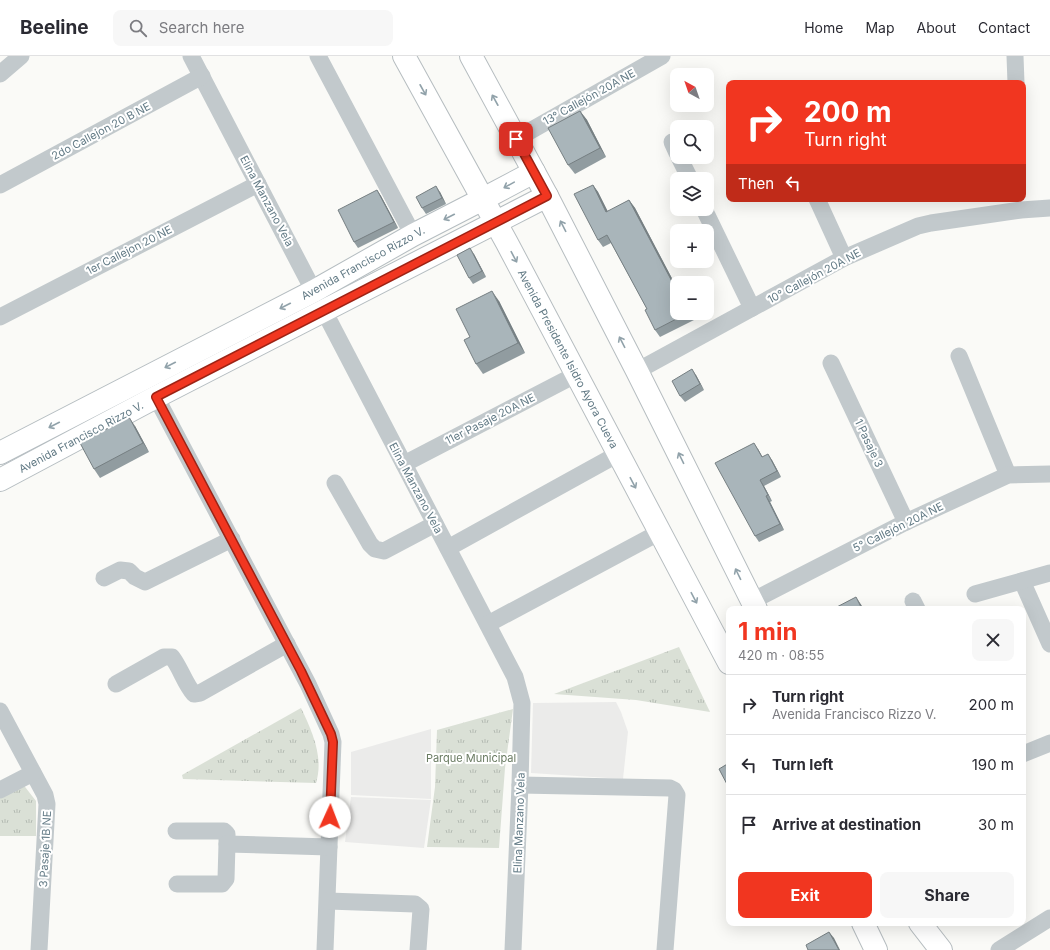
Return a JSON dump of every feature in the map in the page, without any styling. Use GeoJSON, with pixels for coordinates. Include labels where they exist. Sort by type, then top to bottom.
{"type":"FeatureCollection","features":[{"type":"Feature","properties":{"kind":"main road","name":"Avenida Presidente Isidro Ayora Cueva"},"geometry":{"type":"LineString","coordinates":[[404,56],[496,222],[726,657]]}},
{"type":"Feature","properties":{"kind":"main road"},"geometry":{"type":"LineString","coordinates":[[471,56],[547,196],[637,370],[754,605]]}},
{"type":"Feature","properties":{"kind":"main road","name":"Avenida Francisco Rizzo V."},"geometry":{"type":"LineString","coordinates":[[0,453],[314,291],[413,235],[534,172]]}},
{"type":"Feature","properties":{"kind":"main road","name":"Avenida Francisco Rizzo V."},"geometry":{"type":"LineString","coordinates":[[0,480],[156,397],[547,196]]}},
{"type":"Feature","properties":{"kind":"main road"},"geometry":{"type":"LineString","coordinates":[[865,926],[874,938]]}},
{"type":"Feature","properties":{"kind":"main road"},"geometry":{"type":"LineString","coordinates":[[922,926],[941,950]]}},
{"type":"Feature","properties":{"kind":"main road"},"geometry":{"type":"LineString","coordinates":[[928,926],[941,950]]}},
{"type":"Feature","properties":{"kind":"street"},"geometry":{"type":"LineString","coordinates":[[0,74],[21,56]]}},
{"type":"Feature","properties":{"kind":"street","name":"Elina Manzano Vela"},"geometry":{"type":"LineString","coordinates":[[191,56],[515,677],[522,703],[514,950]]}},
{"type":"Feature","properties":{"kind":"street"},"geometry":{"type":"LineString","coordinates":[[318,56],[413,235]]}},
{"type":"Feature","properties":{"kind":"street","name":"13° Callejón 20A NE"},"geometry":{"type":"LineString","coordinates":[[516,139],[662,56]]}},
{"type":"Feature","properties":{"kind":"street"},"geometry":{"type":"LineString","coordinates":[[1015,56],[1016,80]]}},
{"type":"Feature","properties":{"kind":"street","name":"2do Callejon 20 B NE"},"geometry":{"type":"LineString","coordinates":[[0,185],[202,76]]}},
{"type":"Feature","properties":{"kind":"street","name":"1er Callejon 20 NE"},"geometry":{"type":"LineString","coordinates":[[0,317],[258,184]]}},
{"type":"Feature","properties":{"kind":"street"},"geometry":{"type":"LineString","coordinates":[[818,202],[844,258]]}},
{"type":"Feature","properties":{"kind":"street","name":"10° Callejón 20A NE"},"geometry":{"type":"LineString","coordinates":[[637,370],[844,258],[918,226],[1021,204],[1050,208]]}},
{"type":"Feature","properties":{"kind":"street"},"geometry":{"type":"LineString","coordinates":[[707,216],[752,308]]}},
{"type":"Feature","properties":{"kind":"street"},"geometry":{"type":"LineString","coordinates":[[959,356],[1008,476]]}},
{"type":"Feature","properties":{"kind":"street","name":"1 Pasaje 3"},"geometry":{"type":"LineString","coordinates":[[831,363],[906,522]]}},
{"type":"Feature","properties":{"kind":"street","name":"11er Pasaje 20A NE"},"geometry":{"type":"LineString","coordinates":[[404,464],[577,374]]}},
{"type":"Feature","properties":{"kind":"street"},"geometry":{"type":"LineString","coordinates":[[156,397],[287,644],[331,734],[333,742],[325,950]]}},
{"type":"Feature","properties":{"kind":"street"},"geometry":{"type":"LineString","coordinates":[[448,548],[618,454]]}},
{"type":"Feature","properties":{"kind":"street","name":"5° Callejón 20A NE"},"geometry":{"type":"LineString","coordinates":[[754,605],[906,522],[1008,476],[1050,474]]}},
{"type":"Feature","properties":{"kind":"street"},"geometry":{"type":"LineString","coordinates":[[336,483],[370,544],[376,549],[384,551],[435,524]]}},
{"type":"Feature","properties":{"kind":"street"},"geometry":{"type":"LineString","coordinates":[[488,624],[660,532]]}},
{"type":"Feature","properties":{"kind":"street"},"geometry":{"type":"LineString","coordinates":[[104,578],[120,570],[129,571],[135,577],[145,582],[232,539]]}},
{"type":"Feature","properties":{"kind":"street"},"geometry":{"type":"LineString","coordinates":[[975,594],[1050,573]]}},
{"type":"Feature","properties":{"kind":"street"},"geometry":{"type":"LineString","coordinates":[[1022,581],[1050,644]]}},
{"type":"Feature","properties":{"kind":"street"},"geometry":{"type":"LineString","coordinates":[[116,684],[164,657],[172,657],[177,663],[190,690],[194,694],[200,693],[287,644]]}},
{"type":"Feature","properties":{"kind":"street","name":"3 Pasaje 1B NE"},"geometry":{"type":"LineString","coordinates":[[0,711],[45,795],[47,804],[39,950]]}},
{"type":"Feature","properties":{"kind":"street"},"geometry":{"type":"LineString","coordinates":[[1026,753],[1050,743]]}},
{"type":"Feature","properties":{"kind":"street"},"geometry":{"type":"LineString","coordinates":[[0,790],[33,773]]}},
{"type":"Feature","properties":{"kind":"street"},"geometry":{"type":"LineString","coordinates":[[520,785],[670,788],[674,790],[677,795],[665,950]]}},
{"type":"Feature","properties":{"kind":"street"},"geometry":{"type":"LineString","coordinates":[[176,831],[224,831],[227,834],[226,879],[224,882],[222,884],[177,884]]}},
{"type":"Feature","properties":{"kind":"street"},"geometry":{"type":"LineString","coordinates":[[227,844],[329,847]]}},
{"type":"Feature","properties":{"kind":"street"},"geometry":{"type":"LineString","coordinates":[[328,901],[415,904],[421,909],[418,950]]}},
{"type":"Feature","properties":{"kind":"street"},"geometry":{"type":"LineString","coordinates":[[999,950],[1050,918]]}},
{"type":"Feature","properties":{"kind":"shaded area"},"geometry":{"type":"Polygon","coordinates":[[[616,702],[628,732],[623,779],[531,773],[533,703],[616,702]]]}},
{"type":"Feature","properties":{"kind":"shaded area"},"geometry":{"type":"Polygon","coordinates":[[[431,729],[431,799],[351,795],[351,752],[431,729]]]}},
{"type":"Feature","properties":{"kind":"shaded area"},"geometry":{"type":"Polygon","coordinates":[[[351,797],[431,800],[424,848],[345,842],[351,797]]]}},
{"type":"Feature","properties":{"kind":"green space"},"geometry":{"type":"Polygon","coordinates":[[[679,647],[710,712],[636,700],[554,694],[679,647]]]}},
{"type":"Feature","properties":{"kind":"green space"},"geometry":{"type":"Polygon","coordinates":[[[301,708],[313,735],[318,754],[319,764],[316,783],[183,779],[182,775],[301,708]]]}},
{"type":"Feature","properties":{"kind":"green space","name":"Parque Municipal"},"geometry":{"type":"Polygon","coordinates":[[[513,709],[505,768],[499,848],[427,847],[435,787],[437,730],[513,709]]]}},
{"type":"Feature","properties":{"kind":"green space"},"geometry":{"type":"Polygon","coordinates":[[[22,783],[36,801],[36,836],[0,836],[0,795],[22,783]]]}},
{"type":"Feature","properties":{"kind":"building"},"geometry":{"type":"Polygon","coordinates":[[[580,111],[600,148],[568,165],[548,128],[580,111]]]}},
{"type":"Feature","properties":{"kind":"building"},"geometry":{"type":"Polygon","coordinates":[[[593,185],[606,212],[629,200],[670,278],[670,320],[674,320],[655,330],[645,310],[647,309],[607,235],[598,240],[574,194],[593,185]]]}},
{"type":"Feature","properties":{"kind":"building"},"geometry":{"type":"Polygon","coordinates":[[[436,186],[442,198],[422,208],[416,197],[436,186]]]}},
{"type":"Feature","properties":{"kind":"building"},"geometry":{"type":"Polygon","coordinates":[[[377,190],[394,222],[354,242],[338,210],[377,190]]]}},
{"type":"Feature","properties":{"kind":"building"},"geometry":{"type":"Polygon","coordinates":[[[470,248],[482,271],[469,278],[457,255],[470,248]]]}},
{"type":"Feature","properties":{"kind":"building"},"geometry":{"type":"Polygon","coordinates":[[[492,291],[518,343],[476,364],[464,340],[470,337],[456,309],[492,291]]]}},
{"type":"Feature","properties":{"kind":"building"},"geometry":{"type":"Polygon","coordinates":[[[692,369],[700,384],[680,396],[672,381],[692,369]]]}},
{"type":"Feature","properties":{"kind":"building"},"geometry":{"type":"Polygon","coordinates":[[[129,417],[143,443],[94,469],[80,443],[129,417]]]}},
{"type":"Feature","properties":{"kind":"building"},"geometry":{"type":"Polygon","coordinates":[[[754,443],[762,457],[768,454],[777,471],[760,480],[780,524],[755,536],[715,463],[754,443]]]}},
{"type":"Feature","properties":{"kind":"building"},"geometry":{"type":"Polygon","coordinates":[[[856,597],[860,606],[839,606],[856,597]]]}},
{"type":"Feature","properties":{"kind":"building"},"geometry":{"type":"Polygon","coordinates":[[[726,765],[726,782],[719,769],[726,765]]]}},
{"type":"Feature","properties":{"kind":"building"},"geometry":{"type":"Polygon","coordinates":[[[829,932],[839,950],[808,950],[806,945],[829,932]]]}},
{"type":"Feature","properties":{"kind":"route"},"geometry":{"type":"LineString","coordinates":[[330,817],[333,742],[331,734],[308,684],[156,397],[547,196],[516,139]]}}]}
